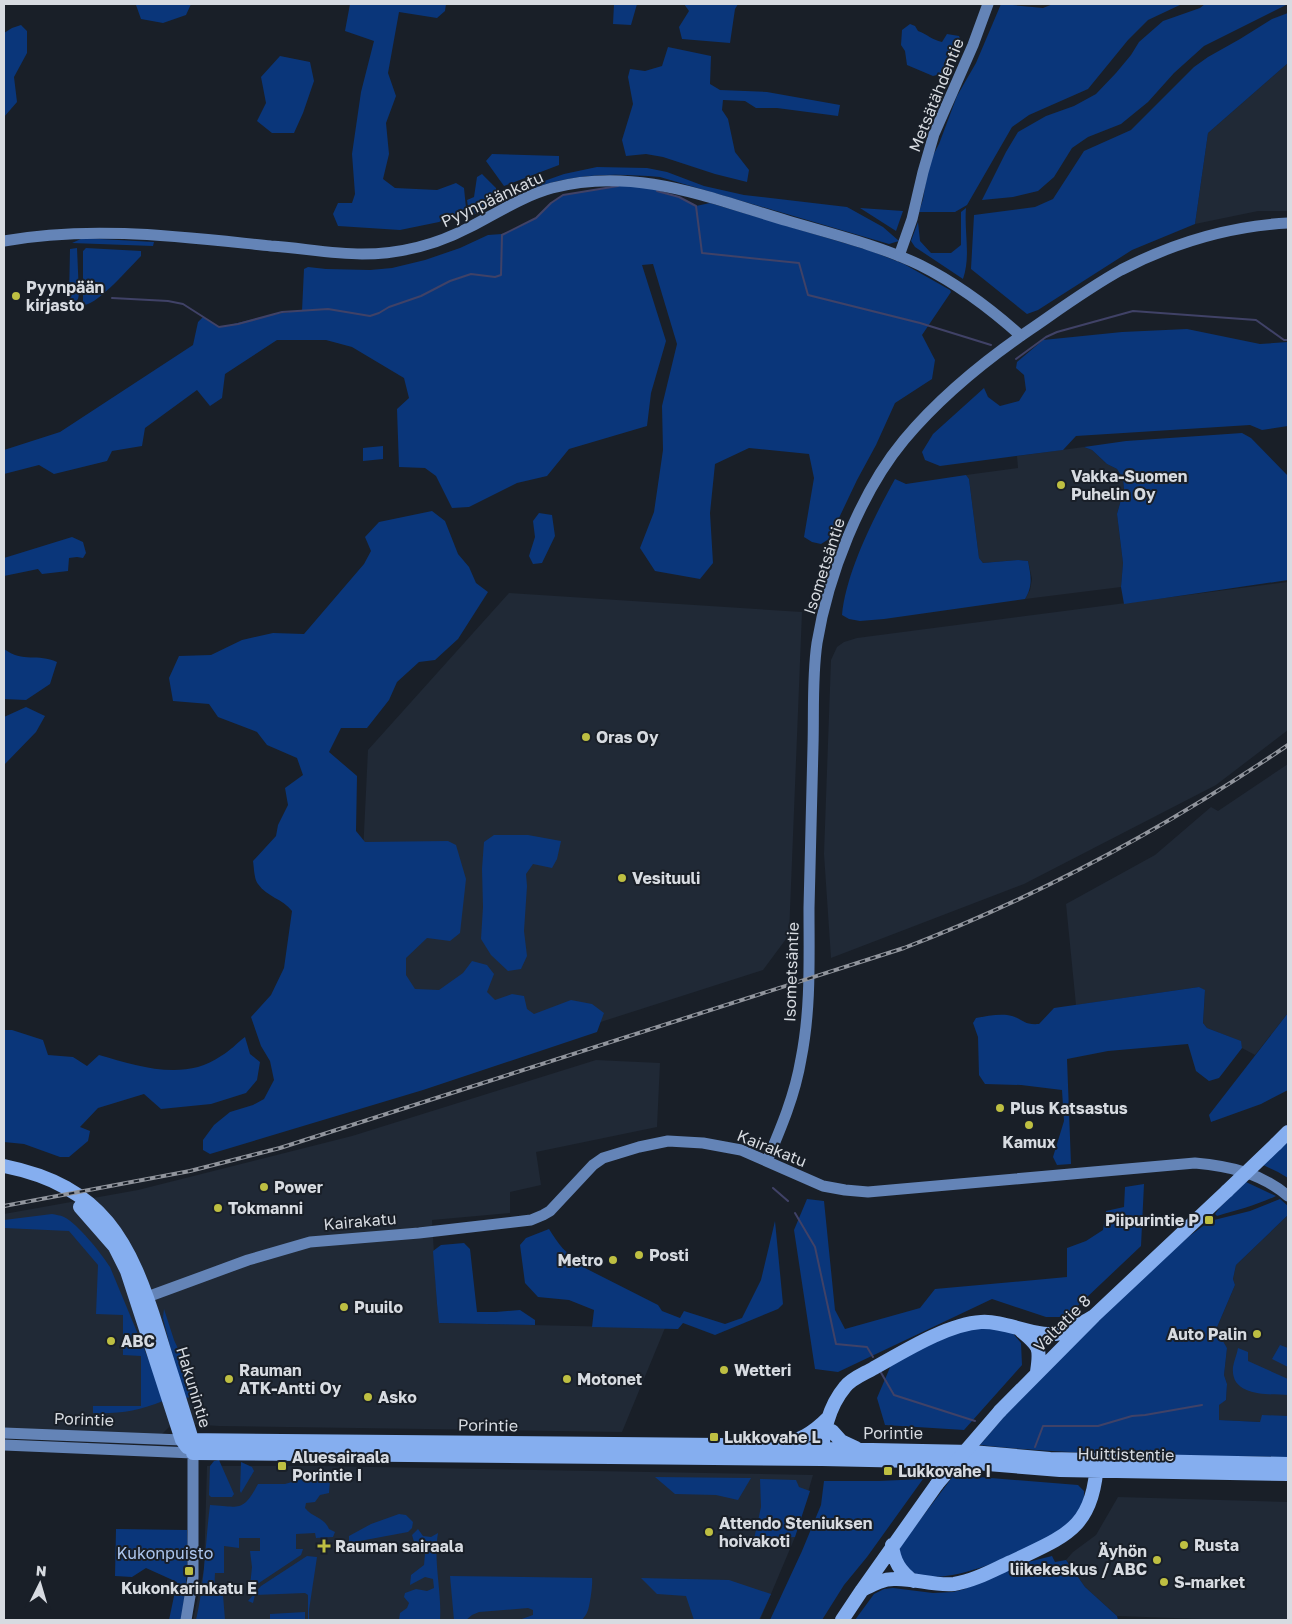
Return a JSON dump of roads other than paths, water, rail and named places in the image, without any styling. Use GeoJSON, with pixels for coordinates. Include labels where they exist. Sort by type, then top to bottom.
{"type":"FeatureCollection","features":[{"type":"Feature","properties":{"kind":"highway","name":"Valtatie 8"},"geometry":{"type":"LineString","coordinates":[[842,1620],[892,1545],[937,1484],[1000,1411],[1094,1316],[1288,1132]]}},
{"type":"Feature","properties":{"kind":"highway","name":"Hakunintie"},"geometry":{"type":"LineString","coordinates":[[4,1166],[47,1179],[81,1197],[103,1216],[126,1248],[189,1444]]}},
{"type":"Feature","properties":{"kind":"highway"},"geometry":{"type":"LineString","coordinates":[[824,1452],[836,1399],[846,1386],[854,1378],[905,1351],[958,1326],[972,1323],[989,1322],[1042,1333],[1066,1332],[1094,1316]]}},
{"type":"Feature","properties":{"kind":"highway"},"geometry":{"type":"LineString","coordinates":[[1019,1328],[1036,1344],[1040,1354],[1037,1372]]}},
{"type":"Feature","properties":{"kind":"highway"},"geometry":{"type":"LineString","coordinates":[[180,1419],[215,1443]]}},
{"type":"Feature","properties":{"kind":"highway"},"geometry":{"type":"LineString","coordinates":[[753,1446],[783,1444],[806,1436],[830,1424]]}},
{"type":"Feature","properties":{"kind":"highway"},"geometry":{"type":"LineString","coordinates":[[830,1424],[841,1441],[862,1450]]}},
{"type":"Feature","properties":{"kind":"highway","name":"Porintie"},"geometry":{"type":"LineString","coordinates":[[189,1444],[215,1443],[241,1447],[824,1452],[862,1450],[968,1457]]}},
{"type":"Feature","properties":{"kind":"highway","name":"Porintie"},"geometry":{"type":"LineString","coordinates":[[241,1447],[753,1446],[824,1452],[968,1457]]}},
{"type":"Feature","properties":{"kind":"highway","name":"Huittistentie"},"geometry":{"type":"LineString","coordinates":[[968,1457],[1029,1458],[1097,1465],[1288,1474]]}},
{"type":"Feature","properties":{"kind":"highway","name":"Huittistentie"},"geometry":{"type":"LineString","coordinates":[[1097,1465],[1288,1464]]}},
{"type":"Feature","properties":{"kind":"highway"},"geometry":{"type":"LineString","coordinates":[[862,1590],[884,1580],[895,1579],[941,1584],[965,1581],[985,1574],[1064,1535],[1081,1520],[1088,1507],[1095,1490],[1097,1465]]}},
{"type":"Feature","properties":{"kind":"highway"},"geometry":{"type":"LineString","coordinates":[[892,1545],[897,1565],[913,1581]]}},
{"type":"Feature","properties":{"kind":"main road","name":"Metsätähdentie"},"geometry":{"type":"LineString","coordinates":[[899,256],[912,219],[934,134],[973,45],[988,4]]}},
{"type":"Feature","properties":{"kind":"main road","name":"Pyynpäänkatu"},"geometry":{"type":"LineString","coordinates":[[4,241],[65,233],[124,232],[336,252],[384,253],[406,250],[446,238],[533,194],[571,184],[608,180],[655,183],[845,238],[899,256],[928,269],[985,306],[1021,336]]}},
{"type":"Feature","properties":{"kind":"main road","name":"Isometsäntie"},"geometry":{"type":"LineString","coordinates":[[767,1161],[780,1132],[794,1089],[802,1058],[807,1018],[815,659],[818,638],[827,600],[850,531],[871,489],[888,461],[904,440],[944,398],[986,361],[1101,282],[1144,259],[1193,240],[1239,228],[1288,223]]}},
{"type":"Feature","properties":{"kind":"main road","name":"Kairakatu"},"geometry":{"type":"LineString","coordinates":[[142,1298],[248,1260],[310,1242],[419,1233],[531,1220],[550,1210],[593,1165],[603,1158],[639,1147],[668,1141],[703,1142],[741,1150],[823,1186],[844,1190],[868,1192],[1179,1164],[1218,1165],[1234,1168],[1260,1178],[1288,1196]]}},
{"type":"Feature","properties":{"kind":"main road","name":"Porintie"},"geometry":{"type":"LineString","coordinates":[[4,1433],[189,1444]]}},
{"type":"Feature","properties":{"kind":"main road","name":"Porintie"},"geometry":{"type":"LineString","coordinates":[[4,1445],[189,1444]]}},
{"type":"Feature","properties":{"kind":"main road"},"geometry":{"type":"LineString","coordinates":[[186,1620],[193,1578],[189,1444]]}},
{"type":"Feature","properties":{"kind":"waterway"},"geometry":{"type":"LineString","coordinates":[[112,298],[168,301],[183,304],[219,327],[282,312],[328,309],[370,316],[421,296],[450,281],[471,274],[495,277],[501,275],[502,235],[536,218],[551,203],[563,195],[618,186]]}},
{"type":"Feature","properties":{"kind":"waterway"},"geometry":{"type":"LineString","coordinates":[[657,191],[679,197],[696,206],[702,253],[799,263],[808,295],[920,323],[991,345]]}},
{"type":"Feature","properties":{"kind":"waterway"},"geometry":{"type":"LineString","coordinates":[[1016,359],[1046,337],[1057,332],[1133,311],[1256,320],[1284,340],[1288,340]]}},
{"type":"Feature","properties":{"kind":"waterway"},"geometry":{"type":"LineString","coordinates":[[773,1188],[788,1201]]}},
{"type":"Feature","properties":{"kind":"waterway"},"geometry":{"type":"LineString","coordinates":[[795,1213],[815,1247],[836,1344],[867,1347],[873,1357]]}},
{"type":"Feature","properties":{"kind":"waterway"},"geometry":{"type":"LineString","coordinates":[[880,1371],[894,1395],[975,1421]]}},
{"type":"Feature","properties":{"kind":"waterway"},"geometry":{"type":"LineString","coordinates":[[1035,1447],[1043,1426],[1098,1426],[1132,1416],[1202,1405]]}},
{"type":"Feature","properties":{"kind":"railway"},"geometry":{"type":"LineString","coordinates":[[4,1206],[190,1171],[280,1148],[904,948],[1005,906],[1102,858],[1196,804],[1288,745]]}},
{"type":"Feature","properties":{"kind":"place","name":"Pyynpään kirjasto"},"geometry":{"type":"Point","coordinates":[16,296]}},
{"type":"Feature","properties":{"kind":"place","name":"Vakka-Suomen Puhelin Oy"},"geometry":{"type":"Point","coordinates":[1061,485]}},
{"type":"Feature","properties":{"kind":"place","name":"Oras Oy"},"geometry":{"type":"Point","coordinates":[586,737]}},
{"type":"Feature","properties":{"kind":"place","name":"Vesituuli"},"geometry":{"type":"Point","coordinates":[622,878]}},
{"type":"Feature","properties":{"kind":"place","name":"Plus Katsastus"},"geometry":{"type":"Point","coordinates":[1000,1108]}},
{"type":"Feature","properties":{"kind":"place","name":"Kamux"},"geometry":{"type":"Point","coordinates":[1029,1125]}},
{"type":"Feature","properties":{"kind":"place","name":"Power"},"geometry":{"type":"Point","coordinates":[264,1187]}},
{"type":"Feature","properties":{"kind":"place","name":"Tokmanni"},"geometry":{"type":"Point","coordinates":[218,1208]}},
{"type":"Feature","properties":{"kind":"place","name":"Piipurintie P"},"geometry":{"type":"Point","coordinates":[1209,1220]}},
{"type":"Feature","properties":{"kind":"place","name":"Posti"},"geometry":{"type":"Point","coordinates":[639,1255]}},
{"type":"Feature","properties":{"kind":"place","name":"Metro"},"geometry":{"type":"Point","coordinates":[613,1260]}},
{"type":"Feature","properties":{"kind":"place","name":"Puuilo"},"geometry":{"type":"Point","coordinates":[344,1307]}},
{"type":"Feature","properties":{"kind":"place","name":"Auto Palin"},"geometry":{"type":"Point","coordinates":[1257,1334]}},
{"type":"Feature","properties":{"kind":"place","name":"ABC"},"geometry":{"type":"Point","coordinates":[111,1341]}},
{"type":"Feature","properties":{"kind":"place","name":"Wetteri"},"geometry":{"type":"Point","coordinates":[724,1370]}},
{"type":"Feature","properties":{"kind":"place","name":"Rauman ATK-Antti Oy"},"geometry":{"type":"Point","coordinates":[229,1379]}},
{"type":"Feature","properties":{"kind":"place","name":"Motonet"},"geometry":{"type":"Point","coordinates":[567,1379]}},
{"type":"Feature","properties":{"kind":"place","name":"Asko"},"geometry":{"type":"Point","coordinates":[368,1397]}},
{"type":"Feature","properties":{"kind":"place","name":"Lukkovahe L"},"geometry":{"type":"Point","coordinates":[714,1437]}},
{"type":"Feature","properties":{"kind":"place","name":"Aluesairaala Porintie I"},"geometry":{"type":"Point","coordinates":[282,1466]}},
{"type":"Feature","properties":{"kind":"place","name":"Lukkovahe I"},"geometry":{"type":"Point","coordinates":[888,1471]}},
{"type":"Feature","properties":{"kind":"place","name":"Attendo Steniuksen hoivakoti"},"geometry":{"type":"Point","coordinates":[709,1532]}},
{"type":"Feature","properties":{"kind":"place","name":"Rusta"},"geometry":{"type":"Point","coordinates":[1184,1545]}},
{"type":"Feature","properties":{"kind":"place","name":"Rauman sairaala"},"geometry":{"type":"Point","coordinates":[324,1546]}},
{"type":"Feature","properties":{"kind":"place","name":"Äyhön liikekeskus / ABC"},"geometry":{"type":"Point","coordinates":[1157,1560]}},
{"type":"Feature","properties":{"kind":"place","name":"Kukonkarinkatu E"},"geometry":{"type":"Point","coordinates":[189,1571]}},
{"type":"Feature","properties":{"kind":"place","name":"S-market"},"geometry":{"type":"Point","coordinates":[1164,1582]}},
{"type":"Feature","properties":{"kind":"park label","name":"Kukonpuisto"},"geometry":{"type":"Point","coordinates":[165,1553]}}]}
